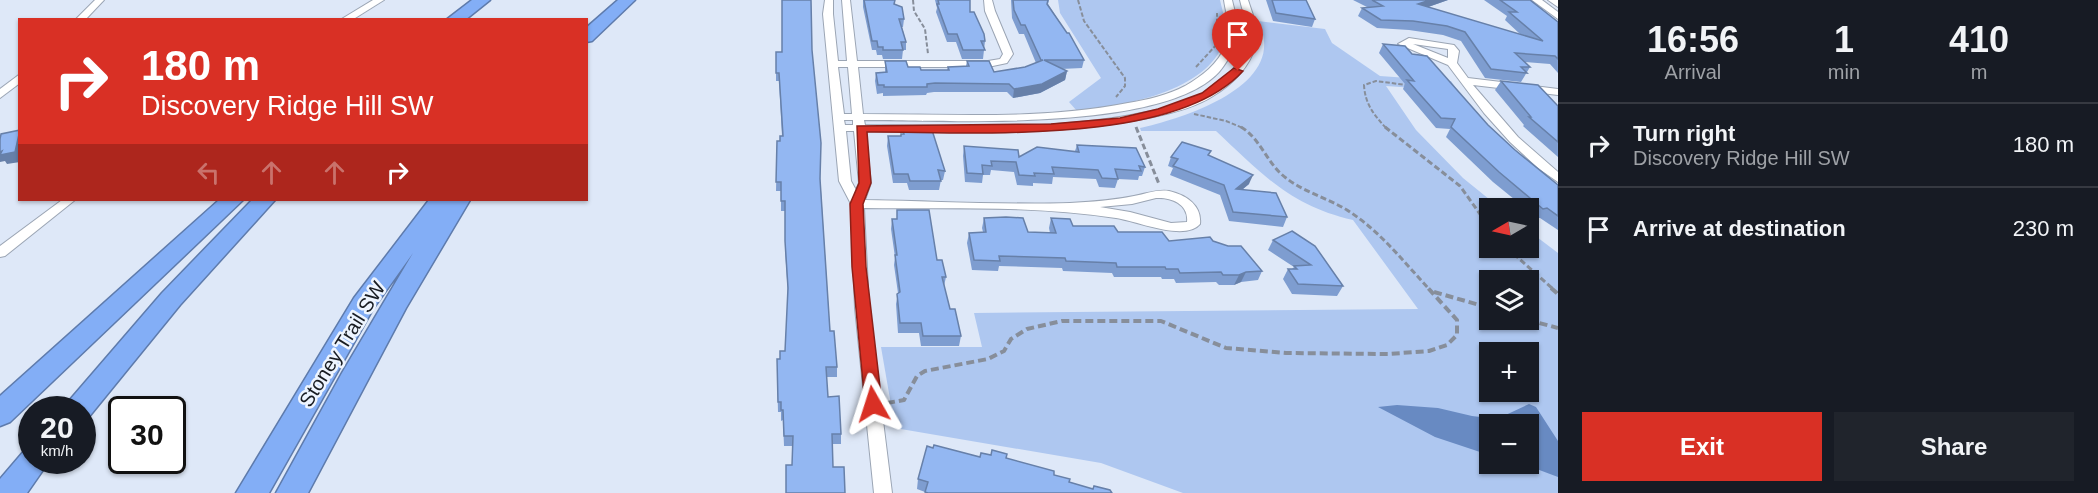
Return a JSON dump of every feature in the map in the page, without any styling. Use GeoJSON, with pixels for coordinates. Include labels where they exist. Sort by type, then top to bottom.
{"type":"FeatureCollection","features":[{"type":"Feature","properties":{"kind":"highway"},"geometry":{"type":"LineString","coordinates":[[457,18],[482,0]]}},
{"type":"Feature","properties":{"kind":"highway"},"geometry":{"type":"LineString","coordinates":[[476,18],[499,0]]}},
{"type":"Feature","properties":{"kind":"highway"},"geometry":{"type":"LineString","coordinates":[[588,35],[627,0]]}},
{"type":"Feature","properties":{"kind":"highway"},"geometry":{"type":"LineString","coordinates":[[0,414],[231,201]]}},
{"type":"Feature","properties":{"kind":"highway"},"geometry":{"type":"LineString","coordinates":[[90,396],[171,299],[263,201]]}},
{"type":"Feature","properties":{"kind":"highway","name":"Stoney Trail SW"},"geometry":{"type":"LineString","coordinates":[[252,493],[363,304],[439,201]]}},
{"type":"Feature","properties":{"kind":"highway"},"geometry":{"type":"LineString","coordinates":[[292,493],[409,276],[458,201]]}},
{"type":"Feature","properties":{"kind":"highway"},"geometry":{"type":"LineString","coordinates":[[8,493],[24,474]]}},
{"type":"Feature","properties":{"kind":"street"},"geometry":{"type":"LineString","coordinates":[[81,18],[100,0]]}},
{"type":"Feature","properties":{"kind":"street"},"geometry":{"type":"LineString","coordinates":[[348,18],[380,0]]}},
{"type":"Feature","properties":{"kind":"street"},"geometry":{"type":"LineString","coordinates":[[829,0],[845,181],[856,204],[862,297],[883,493]]}},
{"type":"Feature","properties":{"kind":"street"},"geometry":{"type":"LineString","coordinates":[[846,0],[865,183],[856,204]]}},
{"type":"Feature","properties":{"kind":"street"},"geometry":{"type":"LineString","coordinates":[[833,64],[988,64],[1003,61],[1008,54],[990,11],[988,0]]}},
{"type":"Feature","properties":{"kind":"street"},"geometry":{"type":"LineString","coordinates":[[860,123],[1067,116],[1139,105],[1179,91],[1210,73],[1221,62],[1231,45],[1233,26],[1228,0]]}},
{"type":"Feature","properties":{"kind":"street"},"geometry":{"type":"LineString","coordinates":[[840,123],[1051,128],[1120,121],[1162,112],[1206,95],[1238,71],[1251,45],[1249,18],[1244,0]]}},
{"type":"Feature","properties":{"kind":"street"},"geometry":{"type":"LineString","coordinates":[[1536,0],[1557,11]]}},
{"type":"Feature","properties":{"kind":"street"},"geometry":{"type":"LineString","coordinates":[[1552,0],[1557,11]]}},
{"type":"Feature","properties":{"kind":"street"},"geometry":{"type":"LineString","coordinates":[[1231,16],[1249,18]]}},
{"type":"Feature","properties":{"kind":"street"},"geometry":{"type":"LineString","coordinates":[[1452,63],[1505,130],[1558,178]]}},
{"type":"Feature","properties":{"kind":"street"},"geometry":{"type":"LineString","coordinates":[[0,95],[18,78]]}},
{"type":"Feature","properties":{"kind":"street"},"geometry":{"type":"LineString","coordinates":[[1465,81],[1558,92]]}},
{"type":"Feature","properties":{"kind":"street"},"geometry":{"type":"LineString","coordinates":[[856,204],[1072,207],[1131,201],[1163,194],[1173,196],[1189,205],[1194,213],[1193,224],[1188,227],[1171,228],[1138,218],[1072,207]]}},
{"type":"Feature","properties":{"kind":"street"},"geometry":{"type":"LineString","coordinates":[[0,253],[68,201]]}},
{"type":"Feature","properties":{"kind":"path"},"geometry":{"type":"LineString","coordinates":[[913,0],[914,11],[925,29],[929,59]]}},
{"type":"Feature","properties":{"kind":"path"},"geometry":{"type":"LineString","coordinates":[[1077,0],[1084,21],[1125,78],[1125,86],[1114,99],[1118,101]]}},
{"type":"Feature","properties":{"kind":"path"},"geometry":{"type":"LineString","coordinates":[[1190,72],[1207,57],[1216,44],[1218,30],[1216,8]]}},
{"type":"Feature","properties":{"kind":"path"},"geometry":{"type":"LineString","coordinates":[[1415,86],[1372,81],[1365,85],[1363,90],[1369,107],[1379,119],[1411,152],[1466,192],[1479,212]]}},
{"type":"Feature","properties":{"kind":"path"},"geometry":{"type":"LineString","coordinates":[[873,404],[895,403],[904,400],[917,376],[925,371],[988,359],[1004,351],[1011,339],[1027,329],[1062,321],[1161,321],[1226,348],[1344,354],[1429,351],[1447,345],[1457,335],[1457,320],[1369,226],[1349,211],[1285,177],[1269,162],[1252,135],[1244,128],[1212,117],[1186,114]]}},
{"type":"Feature","properties":{"kind":"path"},"geometry":{"type":"LineString","coordinates":[[1136,127],[1163,194]]}},
{"type":"Feature","properties":{"kind":"path"},"geometry":{"type":"LineString","coordinates":[[1518,258],[1558,294]]}},
{"type":"Feature","properties":{"kind":"path"},"geometry":{"type":"LineString","coordinates":[[1433,292],[1479,305]]}},
{"type":"Feature","properties":{"kind":"path"},"geometry":{"type":"LineString","coordinates":[[1539,323],[1558,328]]}},
{"type":"Feature","properties":{"kind":"shaded area"},"geometry":{"type":"Polygon","coordinates":[[[1058,0],[1220,0],[1224,15],[1224,41],[1215,58],[1201,73],[1182,84],[1139,100],[1077,111],[1069,102],[1101,78],[1060,13],[1058,0]]]}},
{"type":"Feature","properties":{"kind":"shaded area"},"geometry":{"type":"Polygon","coordinates":[[[1258,21],[1325,29],[1332,43],[1380,76],[1451,81],[1458,91],[1386,86],[1416,130],[1463,178],[1488,198],[1479,198],[1479,258],[1539,258],[1539,239],[1558,253],[1558,493],[1183,493],[1101,463],[895,428],[881,347],[982,347],[974,313],[1418,309],[1353,220],[1331,214],[1294,197],[1263,174],[1216,131],[1141,131],[1140,128],[1182,116],[1228,95],[1247,80],[1260,63],[1264,44],[1258,21]]]}},
{"type":"Feature","properties":{"kind":"shaded area"},"geometry":{"type":"Polygon","coordinates":[[[1529,404],[1536,407],[1558,441],[1558,477],[1539,470],[1539,414],[1508,414],[1529,404]]]}},
{"type":"Feature","properties":{"kind":"shaded area"},"geometry":{"type":"Polygon","coordinates":[[[1397,405],[1438,408],[1479,417],[1479,452],[1435,437],[1378,407],[1397,405]]]}},
{"type":"Feature","properties":{"kind":"building"},"geometry":{"type":"Polygon","coordinates":[[[782,0],[811,0],[812,50],[821,143],[820,179],[830,331],[834,331],[837,367],[826,367],[828,397],[839,396],[841,434],[832,434],[833,467],[844,467],[845,493],[786,493],[786,465],[792,465],[793,436],[784,436],[783,410],[781,410],[781,402],[778,402],[777,359],[780,359],[780,351],[785,351],[788,288],[785,201],[781,201],[781,182],[776,182],[777,141],[780,141],[780,136],[783,136],[779,73],[776,73],[776,52],[782,52],[782,0]]]}},
{"type":"Feature","properties":{"kind":"building"},"geometry":{"type":"Polygon","coordinates":[[[864,0],[895,0],[894,4],[902,7],[904,19],[899,19],[906,42],[901,42],[903,50],[883,50],[883,47],[878,47],[877,41],[872,41],[864,0]]]}},
{"type":"Feature","properties":{"kind":"building"},"geometry":{"type":"Polygon","coordinates":[[[938,0],[970,0],[970,12],[974,12],[984,34],[985,41],[981,41],[985,50],[963,50],[957,34],[948,34],[937,4],[939,4],[938,0]]]}},
{"type":"Feature","properties":{"kind":"building"},"geometry":{"type":"Polygon","coordinates":[[[1013,0],[1048,0],[1047,4],[1069,33],[1084,60],[1044,60],[1067,71],[1042,84],[1014,89],[1009,84],[935,83],[927,84],[927,87],[878,85],[876,73],[887,72],[885,61],[906,61],[908,67],[920,67],[921,70],[949,70],[948,67],[969,66],[967,61],[989,61],[994,72],[1025,67],[1043,60],[1025,25],[1021,25],[1014,10],[1013,0]]]}},
{"type":"Feature","properties":{"kind":"building"},"geometry":{"type":"Polygon","coordinates":[[[1272,0],[1306,0],[1315,19],[1276,13],[1272,0]]]}},
{"type":"Feature","properties":{"kind":"building"},"geometry":{"type":"Polygon","coordinates":[[[1372,0],[1430,0],[1418,4],[1543,41],[1509,12],[1517,12],[1500,0],[1530,0],[1558,22],[1558,59],[1555,56],[1515,53],[1530,67],[1521,67],[1527,73],[1491,69],[1465,32],[1447,26],[1413,21],[1381,20],[1362,8],[1383,6],[1372,0]]]}},
{"type":"Feature","properties":{"kind":"building"},"geometry":{"type":"Polygon","coordinates":[[[1383,44],[1405,46],[1412,54],[1427,56],[1488,125],[1558,185],[1558,216],[1547,208],[1543,209],[1539,206],[1539,198],[1530,198],[1451,127],[1455,119],[1441,118],[1407,80],[1414,81],[1383,44]]]}},
{"type":"Feature","properties":{"kind":"building"},"geometry":{"type":"Polygon","coordinates":[[[1501,81],[1538,85],[1558,106],[1558,142],[1529,117],[1531,117],[1501,81]]]}},
{"type":"Feature","properties":{"kind":"building"},"geometry":{"type":"Polygon","coordinates":[[[18,130],[15,152],[0,155],[2,151],[0,152],[1,134],[18,130]]]}},
{"type":"Feature","properties":{"kind":"building"},"geometry":{"type":"Polygon","coordinates":[[[903,130],[932,130],[945,171],[938,170],[941,181],[910,181],[908,174],[894,174],[888,136],[901,136],[904,134],[903,130]]]}},
{"type":"Feature","properties":{"kind":"building"},"geometry":{"type":"Polygon","coordinates":[[[1182,142],[1211,151],[1208,155],[1253,175],[1236,189],[1276,193],[1287,217],[1233,212],[1224,185],[1173,166],[1178,159],[1171,157],[1182,142]]]}},
{"type":"Feature","properties":{"kind":"building"},"geometry":{"type":"Polygon","coordinates":[[[1077,145],[1136,148],[1145,167],[1139,166],[1141,171],[1115,169],[1118,179],[1102,178],[1098,170],[1052,167],[1054,174],[1034,173],[1035,176],[1019,175],[1016,162],[991,161],[992,166],[982,165],[983,174],[967,173],[964,146],[1018,150],[1019,157],[1037,147],[1079,152],[1077,145]]]}},
{"type":"Feature","properties":{"kind":"building"},"geometry":{"type":"Polygon","coordinates":[[[897,210],[929,210],[937,260],[942,260],[946,277],[942,277],[950,309],[955,309],[961,336],[923,336],[921,323],[900,323],[897,294],[900,292],[892,219],[897,219],[897,210]]]}},
{"type":"Feature","properties":{"kind":"building"},"geometry":{"type":"Polygon","coordinates":[[[984,218],[1023,218],[1028,232],[1056,233],[1051,218],[1070,219],[1073,226],[1114,226],[1118,232],[1162,232],[1169,241],[1210,237],[1213,241],[1228,246],[1241,246],[1262,271],[1223,275],[1221,272],[1180,273],[1178,269],[1166,269],[1165,267],[1117,267],[1116,263],[1066,261],[1065,258],[999,256],[1000,261],[974,260],[969,233],[986,232],[984,218]]]}},
{"type":"Feature","properties":{"kind":"building"},"geometry":{"type":"Polygon","coordinates":[[[1292,231],[1315,246],[1343,286],[1298,284],[1288,269],[1297,269],[1294,266],[1311,265],[1273,240],[1292,231]]]}},
{"type":"Feature","properties":{"kind":"building"},"geometry":{"type":"Polygon","coordinates":[[[934,445],[980,457],[981,453],[991,455],[992,450],[1007,454],[1006,458],[1054,471],[1054,475],[1070,479],[1069,482],[1093,489],[1094,486],[1110,490],[1112,493],[928,493],[925,492],[928,482],[918,479],[927,446],[933,448],[934,445]]]}},
{"type":"Feature","properties":{"kind":"route"},"geometry":{"type":"LineString","coordinates":[[873,404],[862,308],[856,204],[865,183],[861,128],[1051,128],[1130,120],[1178,107],[1206,95],[1238,71]]}}]}
